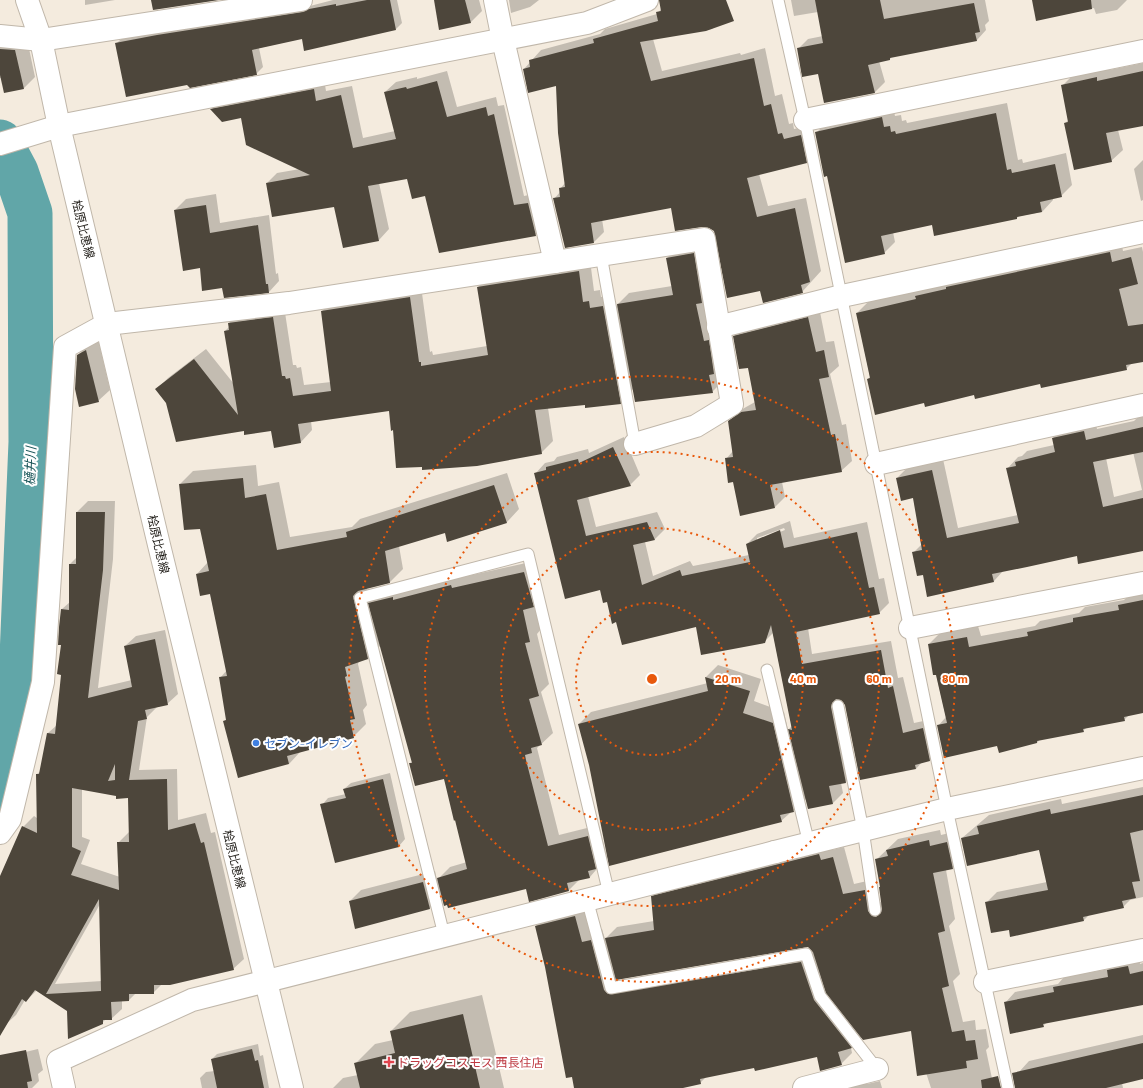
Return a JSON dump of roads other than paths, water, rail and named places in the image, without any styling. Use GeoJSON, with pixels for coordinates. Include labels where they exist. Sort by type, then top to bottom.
{"type":"FeatureCollection","features":[{"type":"Feature","properties":{"kind":"street","name":"桧原比恵線"},"geometry":{"type":"LineString","coordinates":[[27,0],[41,40],[59,126],[264,980],[292,1088]]}},
{"type":"Feature","properties":{"kind":"street"},"geometry":{"type":"LineString","coordinates":[[0,36],[41,40],[301,0]]}},
{"type":"Feature","properties":{"kind":"street"},"geometry":{"type":"LineString","coordinates":[[495,0],[555,262]]}},
{"type":"Feature","properties":{"kind":"street"},"geometry":{"type":"LineString","coordinates":[[0,144],[59,126],[503,40],[587,22],[647,0]]}},
{"type":"Feature","properties":{"kind":"street"},"geometry":{"type":"LineString","coordinates":[[805,120],[1143,51]]}},
{"type":"Feature","properties":{"kind":"street"},"geometry":{"type":"LineString","coordinates":[[718,327],[842,296],[1143,232]]}},
{"type":"Feature","properties":{"kind":"street"},"geometry":{"type":"LineString","coordinates":[[0,833],[10,819],[43,682],[66,347],[107,324],[289,303],[704,239],[732,404],[696,426],[635,444]]}},
{"type":"Feature","properties":{"kind":"street"},"geometry":{"type":"LineString","coordinates":[[876,464],[1143,405]]}},
{"type":"Feature","properties":{"kind":"street"},"geometry":{"type":"LineString","coordinates":[[910,628],[1143,583]]}},
{"type":"Feature","properties":{"kind":"street"},"geometry":{"type":"LineString","coordinates":[[64,1088],[58,1061],[192,1000],[264,980],[947,809],[1143,768]]}},
{"type":"Feature","properties":{"kind":"street"},"geometry":{"type":"LineString","coordinates":[[985,982],[1143,950]]}},
{"type":"Feature","properties":{"kind":"street"},"geometry":{"type":"LineString","coordinates":[[804,1088],[877,1069]]}},
{"type":"Feature","properties":{"kind":"lane"},"geometry":{"type":"LineString","coordinates":[[778,0],[842,296],[947,809],[1008,1088]]}},
{"type":"Feature","properties":{"kind":"lane"},"geometry":{"type":"LineString","coordinates":[[601,255],[635,444]]}},
{"type":"Feature","properties":{"kind":"lane"},"geometry":{"type":"LineString","coordinates":[[444,935],[360,598],[528,554],[610,894]]}},
{"type":"Feature","properties":{"kind":"lane"},"geometry":{"type":"LineString","coordinates":[[768,670],[809,844]]}},
{"type":"Feature","properties":{"kind":"lane"},"geometry":{"type":"LineString","coordinates":[[838,706],[863,830],[875,910]]}},
{"type":"Feature","properties":{"kind":"lane"},"geometry":{"type":"LineString","coordinates":[[587,900],[611,988],[806,954],[820,996],[877,1069]]}},
{"type":"Feature","properties":{"kind":"waterway","name":"樋井川"},"geometry":{"type":"LineString","coordinates":[[0,142],[16,172],[30,213],[31,442],[22,657],[5,785],[0,794]]}},
{"type":"Feature","properties":{"kind":"place","name":"セブン-イレブン"},"geometry":{"type":"Point","coordinates":[256,743]}},
{"type":"Feature","properties":{"kind":"place","name":"ドラッグコスモス 西長住店"},"geometry":{"type":"Point","coordinates":[389,1062]}}]}
